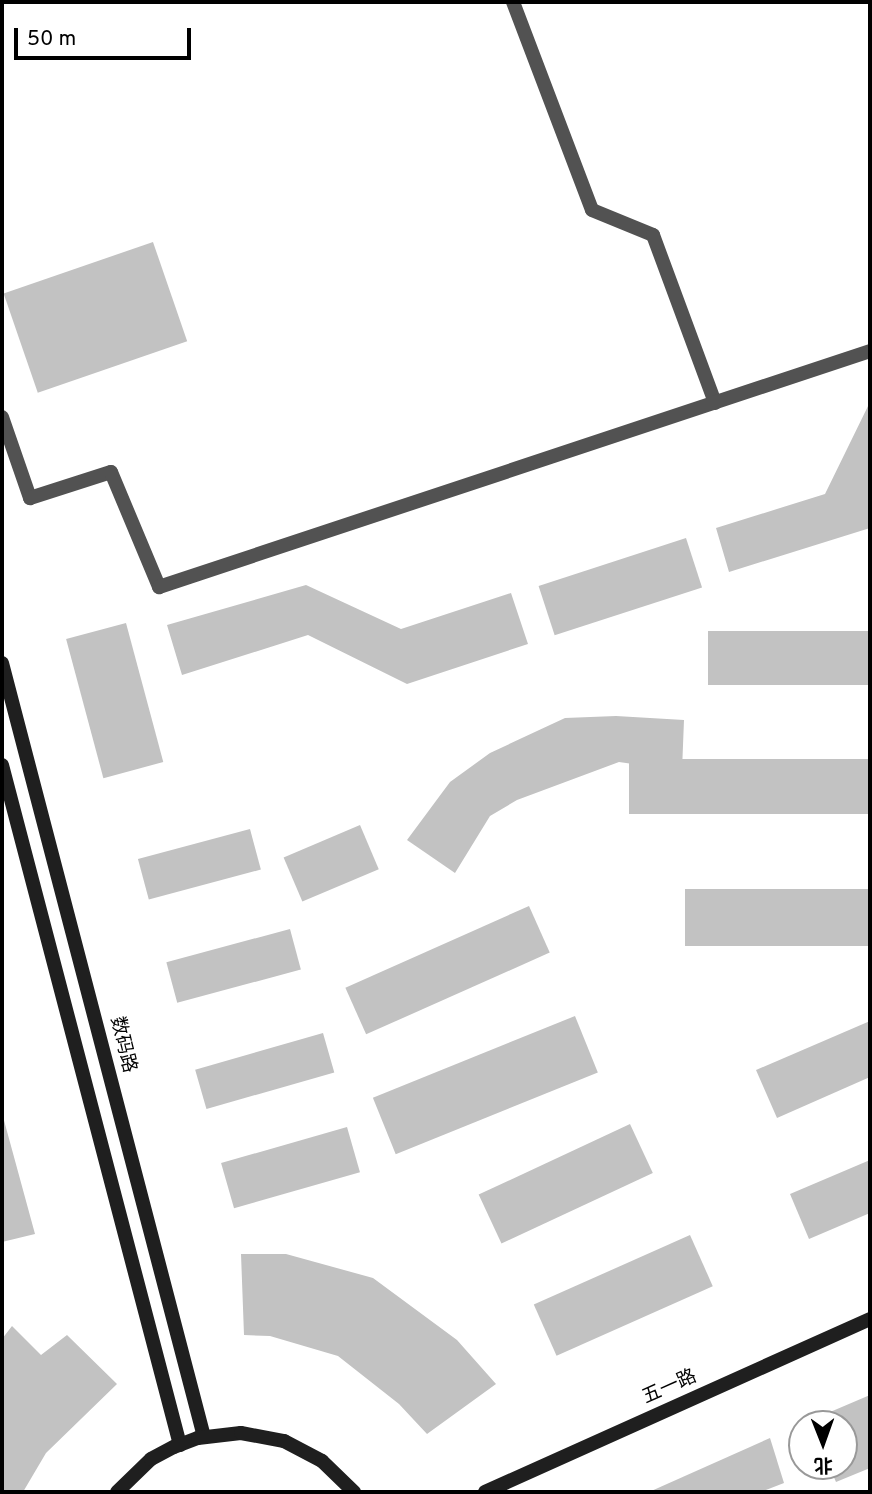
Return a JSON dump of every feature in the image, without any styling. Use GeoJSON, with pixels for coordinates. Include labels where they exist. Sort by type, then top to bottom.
{"type":"FeatureCollection","features":[{"type":"Feature","properties":{"kind":"main road","name":"数码路"},"geometry":{"type":"LineString","coordinates":[[2,667],[204,1437]]}},
{"type":"Feature","properties":{"kind":"main road"},"geometry":{"type":"LineString","coordinates":[[2,765],[180,1445]]}},
{"type":"Feature","properties":{"kind":"main road","name":"五一路"},"geometry":{"type":"LineString","coordinates":[[485,1492],[870,1320]]}},
{"type":"Feature","properties":{"kind":"main road"},"geometry":{"type":"LineString","coordinates":[[117,1492],[151,1459],[180,1445],[204,1437],[241,1433],[284,1441],[322,1461],[354,1492]]}},
{"type":"Feature","properties":{"kind":"street"},"geometry":{"type":"LineString","coordinates":[[513,2],[592,210],[653,235],[715,403]]}},
{"type":"Feature","properties":{"kind":"street"},"geometry":{"type":"LineString","coordinates":[[2,417],[30,498],[111,472],[159,587],[870,351]]}},
{"type":"Feature","properties":{"kind":"building"},"geometry":{"type":"Polygon","coordinates":[[[153,242],[187,341],[38,393],[4,293],[153,242]]]}},
{"type":"Feature","properties":{"kind":"building"},"geometry":{"type":"Polygon","coordinates":[[[870,402],[870,528],[729,572],[716,528],[825,494],[870,402]]]}},
{"type":"Feature","properties":{"kind":"building"},"geometry":{"type":"Polygon","coordinates":[[[686,538],[702,587],[555,635],[539,586],[686,538]]]}},
{"type":"Feature","properties":{"kind":"building"},"geometry":{"type":"Polygon","coordinates":[[[306,585],[401,629],[511,593],[528,644],[407,684],[308,635],[182,675],[167,625],[306,585]]]}},
{"type":"Feature","properties":{"kind":"building"},"geometry":{"type":"Polygon","coordinates":[[[126,623],[163,762],[103,778],[66,639],[126,623]]]}},
{"type":"Feature","properties":{"kind":"building"},"geometry":{"type":"Polygon","coordinates":[[[708,631],[870,631],[870,685],[708,685],[708,631]]]}},
{"type":"Feature","properties":{"kind":"building"},"geometry":{"type":"Polygon","coordinates":[[[616,716],[684,720],[682,771],[619,762],[517,800],[490,816],[455,873],[407,840],[450,782],[490,753],[565,718],[616,716]]]}},
{"type":"Feature","properties":{"kind":"building"},"geometry":{"type":"Polygon","coordinates":[[[629,759],[870,759],[870,814],[629,814],[629,759]]]}},
{"type":"Feature","properties":{"kind":"building"},"geometry":{"type":"Polygon","coordinates":[[[360,825],[379,869],[302,902],[284,857],[360,825]]]}},
{"type":"Feature","properties":{"kind":"building"},"geometry":{"type":"Polygon","coordinates":[[[250,829],[261,870],[149,900],[138,859],[250,829]]]}},
{"type":"Feature","properties":{"kind":"building"},"geometry":{"type":"Polygon","coordinates":[[[685,889],[870,889],[870,946],[685,946],[685,889]]]}},
{"type":"Feature","properties":{"kind":"building"},"geometry":{"type":"Polygon","coordinates":[[[529,906],[550,953],[366,1034],[345,988],[529,906]]]}},
{"type":"Feature","properties":{"kind":"building"},"geometry":{"type":"Polygon","coordinates":[[[290,929],[301,970],[177,1003],[166,962],[290,929]]]}},
{"type":"Feature","properties":{"kind":"building"},"geometry":{"type":"Polygon","coordinates":[[[575,1016],[598,1073],[396,1154],[373,1098],[575,1016]]]}},
{"type":"Feature","properties":{"kind":"building"},"geometry":{"type":"Polygon","coordinates":[[[870,1021],[870,1077],[777,1118],[756,1070],[870,1021]]]}},
{"type":"Feature","properties":{"kind":"building"},"geometry":{"type":"Polygon","coordinates":[[[323,1033],[334,1072],[206,1109],[195,1070],[323,1033]]]}},
{"type":"Feature","properties":{"kind":"building"},"geometry":{"type":"Polygon","coordinates":[[[2,1113],[35,1234],[2,1242],[2,1113]]]}},
{"type":"Feature","properties":{"kind":"building"},"geometry":{"type":"Polygon","coordinates":[[[630,1124],[653,1173],[501,1244],[479,1195],[630,1124]]]}},
{"type":"Feature","properties":{"kind":"building"},"geometry":{"type":"Polygon","coordinates":[[[347,1127],[360,1172],[234,1208],[221,1163],[347,1127]]]}},
{"type":"Feature","properties":{"kind":"building"},"geometry":{"type":"Polygon","coordinates":[[[870,1160],[870,1213],[809,1239],[790,1194],[870,1160]]]}},
{"type":"Feature","properties":{"kind":"building"},"geometry":{"type":"Polygon","coordinates":[[[690,1235],[713,1286],[557,1356],[534,1305],[690,1235]]]}},
{"type":"Feature","properties":{"kind":"building"},"geometry":{"type":"Polygon","coordinates":[[[241,1254],[286,1254],[373,1278],[457,1340],[496,1384],[427,1434],[399,1404],[338,1356],[270,1336],[244,1335],[241,1254]]]}},
{"type":"Feature","properties":{"kind":"building"},"geometry":{"type":"Polygon","coordinates":[[[12,1326],[41,1355],[67,1335],[117,1384],[46,1453],[23,1492],[2,1492],[2,1339],[12,1326]]]}},
{"type":"Feature","properties":{"kind":"building"},"geometry":{"type":"Polygon","coordinates":[[[870,1395],[870,1468],[858,1473],[858,1410],[835,1410],[870,1395]]]}},
{"type":"Feature","properties":{"kind":"building"},"geometry":{"type":"Polygon","coordinates":[[[770,1438],[784,1483],[761,1492],[649,1492],[770,1438]]]}}]}
